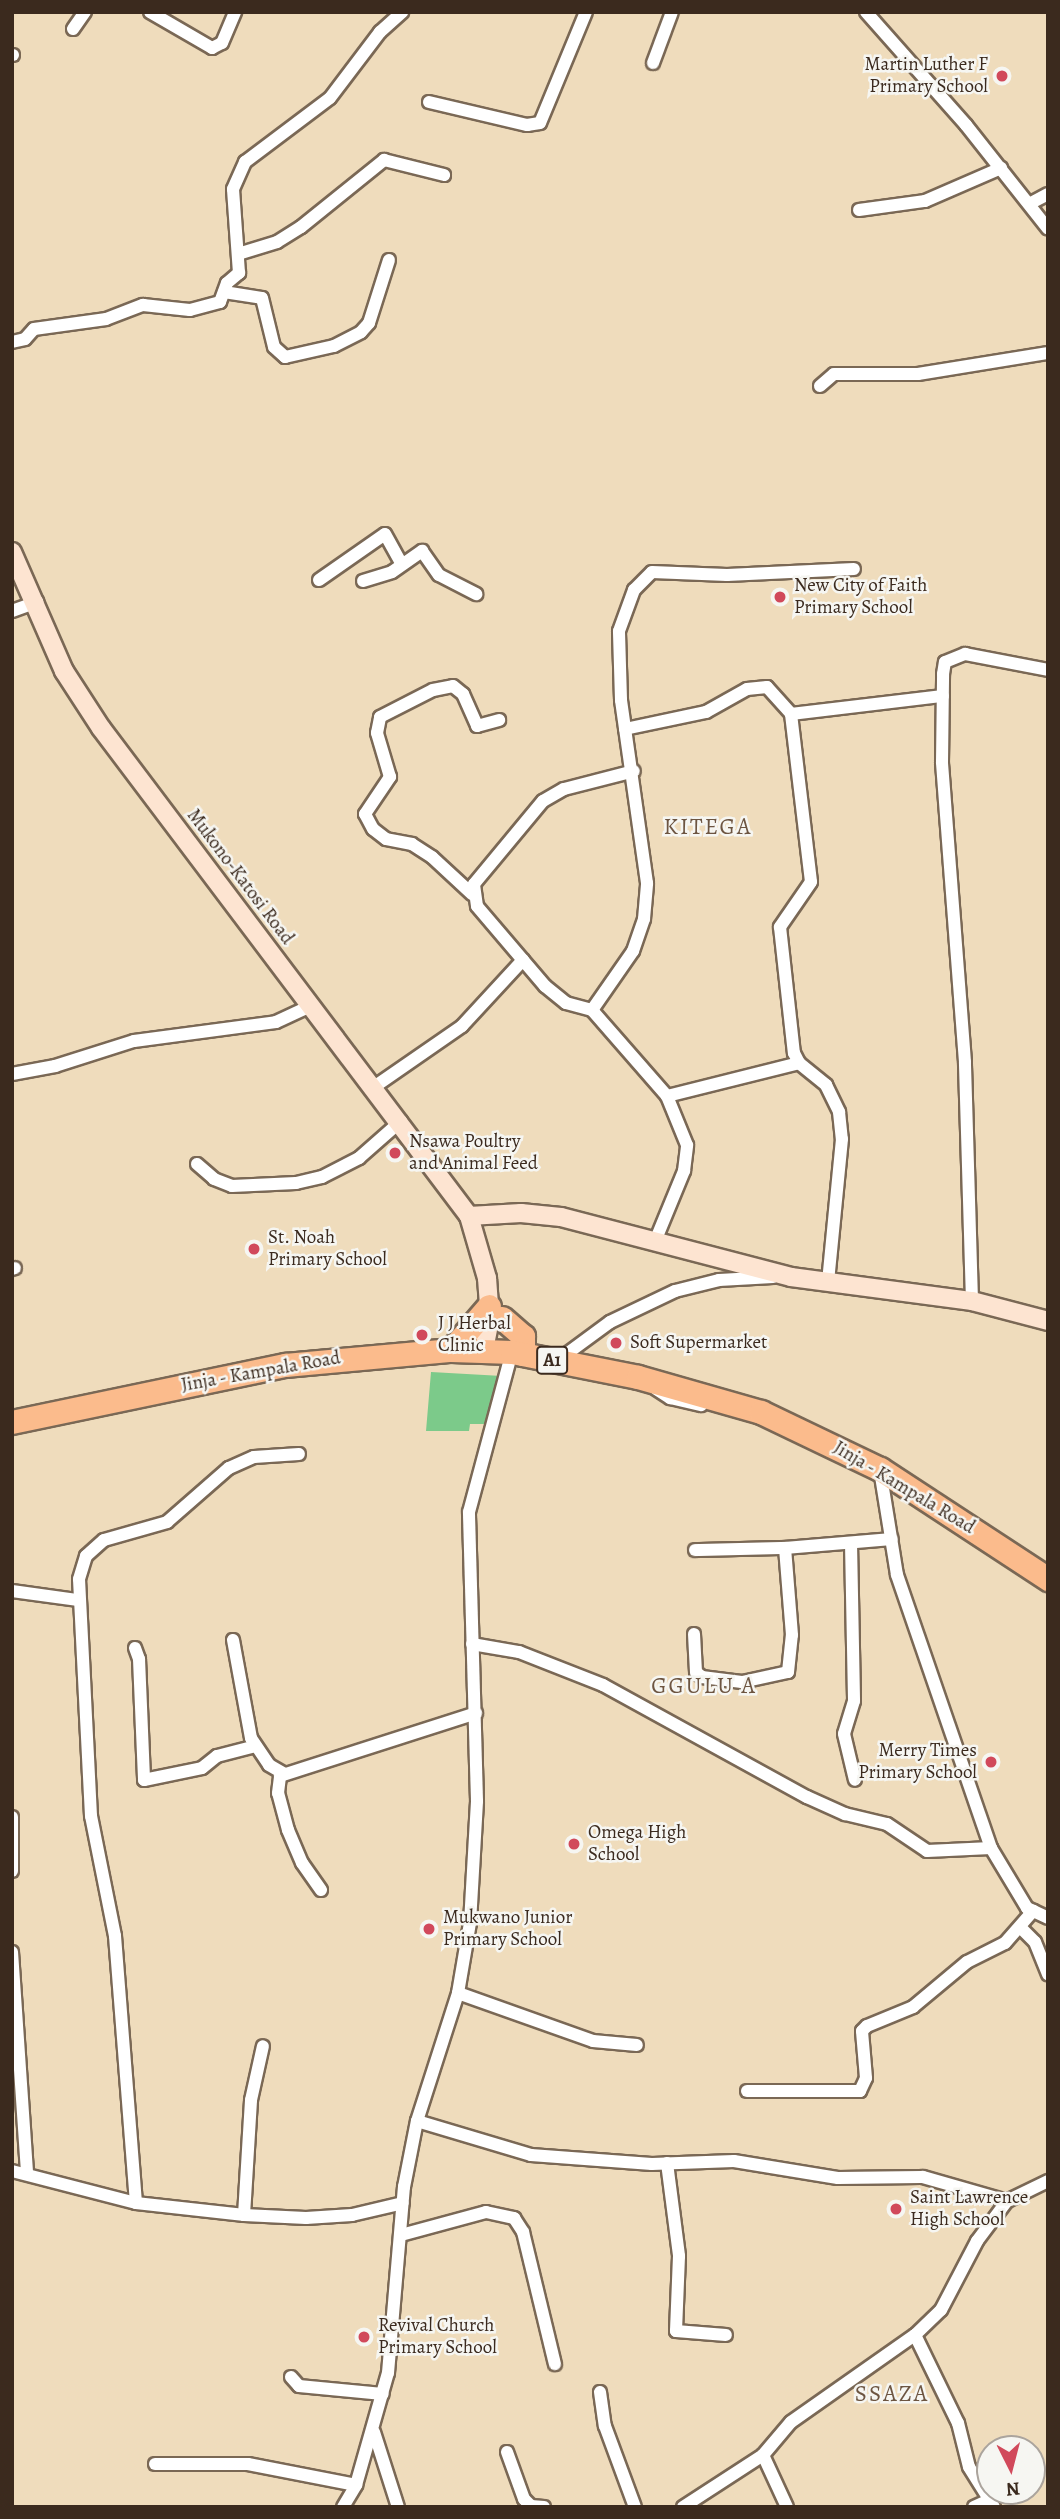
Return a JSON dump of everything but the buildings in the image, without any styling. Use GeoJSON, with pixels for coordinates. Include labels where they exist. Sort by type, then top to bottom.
{"type":"FeatureCollection","features":[{"type":"Feature","properties":{"kind":"highway"},"geometry":{"type":"LineString","coordinates":[[451,1350],[496,1312],[523,1336],[504,1351]]}},
{"type":"Feature","properties":{"kind":"highway","name":"Jinja - Kampala Road"},"geometry":{"type":"LineString","coordinates":[[12,1422],[285,1365],[451,1350],[504,1351],[638,1377],[761,1412],[880,1469],[1048,1578]]}},
{"type":"Feature","properties":{"kind":"main road","name":"Mukono-Katosi Road"},"geometry":{"type":"LineString","coordinates":[[12,552],[37,602],[64,671],[101,728],[469,1213],[492,1255],[496,1312],[504,1351]]}},
{"type":"Feature","properties":{"kind":"main road"},"geometry":{"type":"LineString","coordinates":[[469,1213],[561,1217],[656,1239],[791,1277],[972,1301],[1048,1321]]}},
{"type":"Feature","properties":{"kind":"street"},"geometry":{"type":"LineString","coordinates":[[73,29],[85,12]]}},
{"type":"Feature","properties":{"kind":"street"},"geometry":{"type":"LineString","coordinates":[[150,12],[212,48],[222,43],[235,12]]}},
{"type":"Feature","properties":{"kind":"street"},"geometry":{"type":"LineString","coordinates":[[12,342],[25,339],[34,329],[106,319],[144,305],[207,308],[220,302],[224,292],[239,273],[233,189],[245,162],[330,98],[380,32],[402,12]]}},
{"type":"Feature","properties":{"kind":"street"},"geometry":{"type":"LineString","coordinates":[[429,102],[527,125],[540,123],[586,12]]}},
{"type":"Feature","properties":{"kind":"street"},"geometry":{"type":"LineString","coordinates":[[653,63],[672,12]]}},
{"type":"Feature","properties":{"kind":"street"},"geometry":{"type":"LineString","coordinates":[[866,12],[1001,168],[1048,229]]}},
{"type":"Feature","properties":{"kind":"street"},"geometry":{"type":"LineString","coordinates":[[238,254],[277,242],[301,227],[384,160],[444,175]]}},
{"type":"Feature","properties":{"kind":"street"},"geometry":{"type":"LineString","coordinates":[[859,210],[925,201],[1001,168]]}},
{"type":"Feature","properties":{"kind":"street"},"geometry":{"type":"LineString","coordinates":[[1031,204],[1048,194]]}},
{"type":"Feature","properties":{"kind":"street"},"geometry":{"type":"LineString","coordinates":[[224,292],[262,298],[274,347],[285,357],[334,346],[361,332],[369,323],[389,260]]}},
{"type":"Feature","properties":{"kind":"street"},"geometry":{"type":"LineString","coordinates":[[820,386],[834,374],[918,374],[1048,353]]}},
{"type":"Feature","properties":{"kind":"street"},"geometry":{"type":"LineString","coordinates":[[319,580],[385,534],[401,563]]}},
{"type":"Feature","properties":{"kind":"street"},"geometry":{"type":"LineString","coordinates":[[363,582],[392,572],[401,563],[422,551],[439,575],[477,594]]}},
{"type":"Feature","properties":{"kind":"street"},"geometry":{"type":"LineString","coordinates":[[592,1010],[622,970],[644,919],[647,883],[635,771],[625,729],[617,666],[619,631],[642,578],[669,570],[707,575],[853,569]]}},
{"type":"Feature","properties":{"kind":"street"},"geometry":{"type":"LineString","coordinates":[[12,611],[37,602]]}},
{"type":"Feature","properties":{"kind":"street"},"geometry":{"type":"LineString","coordinates":[[972,1301],[965,1062],[951,923],[943,696],[945,662],[951,656],[1011,660],[1048,670]]}},
{"type":"Feature","properties":{"kind":"street"},"geometry":{"type":"LineString","coordinates":[[499,720],[477,726],[463,694],[453,686],[433,690],[380,717],[377,733],[390,777],[365,814],[373,829],[386,839],[412,844],[432,856],[472,894],[523,960],[566,1003],[592,1010],[667,1096],[687,1145],[687,1159],[656,1239]]}},
{"type":"Feature","properties":{"kind":"street"},"geometry":{"type":"LineString","coordinates":[[625,729],[706,712],[747,689],[767,687],[791,714],[811,882],[780,927],[788,1021],[799,1063],[826,1085],[839,1112],[842,1139],[828,1282]]}},
{"type":"Feature","properties":{"kind":"street"},"geometry":{"type":"LineString","coordinates":[[791,714],[943,696]]}},
{"type":"Feature","properties":{"kind":"street"},"geometry":{"type":"LineString","coordinates":[[472,894],[480,873],[543,801],[574,786],[635,771]]}},
{"type":"Feature","properties":{"kind":"street"},"geometry":{"type":"LineString","coordinates":[[374,1087],[462,1026],[523,960]]}},
{"type":"Feature","properties":{"kind":"street"},"geometry":{"type":"LineString","coordinates":[[12,1074],[134,1041],[276,1022],[310,1006]]}},
{"type":"Feature","properties":{"kind":"street"},"geometry":{"type":"LineString","coordinates":[[667,1096],[799,1063]]}},
{"type":"Feature","properties":{"kind":"street"},"geometry":{"type":"LineString","coordinates":[[197,1164],[214,1179],[232,1186],[296,1183],[322,1177],[359,1158],[401,1121]]}},
{"type":"Feature","properties":{"kind":"street"},"geometry":{"type":"LineString","coordinates":[[557,1361],[610,1322],[684,1288],[719,1280],[791,1277]]}},
{"type":"Feature","properties":{"kind":"street"},"geometry":{"type":"LineString","coordinates":[[343,2507],[356,2484],[374,2432],[383,2394],[401,2235],[402,2203],[417,2121],[458,1993],[475,1882],[475,1713],[469,1512],[504,1351]]}},
{"type":"Feature","properties":{"kind":"street"},"geometry":{"type":"LineString","coordinates":[[136,2203],[115,1936],[90,1816],[78,1600],[86,1556],[104,1540],[167,1522],[229,1468],[254,1457],[299,1454]]}},
{"type":"Feature","properties":{"kind":"street"},"geometry":{"type":"LineString","coordinates":[[880,1469],[897,1576],[991,1848],[1011,1885],[1033,1911],[1048,1918]]}},
{"type":"Feature","properties":{"kind":"street"},"geometry":{"type":"LineString","coordinates":[[695,1550],[785,1548],[892,1539]]}},
{"type":"Feature","properties":{"kind":"street"},"geometry":{"type":"LineString","coordinates":[[851,1543],[853,1701],[844,1734],[855,1780]]}},
{"type":"Feature","properties":{"kind":"street"},"geometry":{"type":"LineString","coordinates":[[694,1634],[696,1672],[702,1677],[742,1682],[788,1672],[792,1635],[785,1548]]}},
{"type":"Feature","properties":{"kind":"street"},"geometry":{"type":"LineString","coordinates":[[12,1591],[78,1600]]}},
{"type":"Feature","properties":{"kind":"street"},"geometry":{"type":"LineString","coordinates":[[233,1640],[238,1681],[256,1746],[269,1765],[283,1773],[381,1746],[475,1713]]}},
{"type":"Feature","properties":{"kind":"street"},"geometry":{"type":"LineString","coordinates":[[472,1644],[519,1652],[603,1685],[807,1797],[845,1814],[887,1824],[928,1851],[991,1848]]}},
{"type":"Feature","properties":{"kind":"street"},"geometry":{"type":"LineString","coordinates":[[135,1648],[139,1659],[144,1780],[202,1768],[217,1756],[256,1746]]}},
{"type":"Feature","properties":{"kind":"street"},"geometry":{"type":"LineString","coordinates":[[283,1773],[278,1793],[288,1830],[302,1863],[321,1890]]}},
{"type":"Feature","properties":{"kind":"street"},"geometry":{"type":"LineString","coordinates":[[12,1817],[12,1871]]}},
{"type":"Feature","properties":{"kind":"street"},"geometry":{"type":"LineString","coordinates":[[747,2091],[860,2091],[866,2078],[862,2031],[867,2026],[913,2007],[937,1983],[1022,1929],[1033,1911]]}},
{"type":"Feature","properties":{"kind":"street"},"geometry":{"type":"LineString","coordinates":[[1022,1929],[1035,1942],[1048,1974]]}},
{"type":"Feature","properties":{"kind":"street"},"geometry":{"type":"LineString","coordinates":[[12,1952],[27,2172]]}},
{"type":"Feature","properties":{"kind":"street"},"geometry":{"type":"LineString","coordinates":[[458,1993],[593,2041],[637,2045]]}},
{"type":"Feature","properties":{"kind":"street"},"geometry":{"type":"LineString","coordinates":[[244,2215],[251,2100],[263,2046]]}},
{"type":"Feature","properties":{"kind":"street"},"geometry":{"type":"LineString","coordinates":[[417,2121],[531,2155],[667,2163],[734,2161],[785,2173],[850,2179],[923,2177],[1007,2201]]}},
{"type":"Feature","properties":{"kind":"street"},"geometry":{"type":"LineString","coordinates":[[667,2163],[679,2256],[676,2331],[726,2335]]}},
{"type":"Feature","properties":{"kind":"street"},"geometry":{"type":"LineString","coordinates":[[12,2171],[27,2172],[77,2190],[136,2203],[244,2215],[306,2218],[352,2215],[402,2203]]}},
{"type":"Feature","properties":{"kind":"street"},"geometry":{"type":"LineString","coordinates":[[683,2507],[763,2455],[792,2422],[915,2335],[941,2310],[976,2241],[1007,2201],[1048,2181]]}},
{"type":"Feature","properties":{"kind":"street"},"geometry":{"type":"LineString","coordinates":[[401,2235],[473,2214],[514,2218],[523,2232],[555,2364]]}},
{"type":"Feature","properties":{"kind":"street"},"geometry":{"type":"LineString","coordinates":[[915,2335],[958,2423],[969,2467],[976,2478]]}},
{"type":"Feature","properties":{"kind":"street"},"geometry":{"type":"LineString","coordinates":[[291,2377],[299,2386],[383,2394]]}},
{"type":"Feature","properties":{"kind":"street"},"geometry":{"type":"LineString","coordinates":[[600,2392],[605,2426],[635,2507]]}},
{"type":"Feature","properties":{"kind":"street"},"geometry":{"type":"LineString","coordinates":[[374,2432],[398,2507]]}},
{"type":"Feature","properties":{"kind":"street"},"geometry":{"type":"LineString","coordinates":[[507,2452],[524,2499],[531,2506],[544,2507]]}},
{"type":"Feature","properties":{"kind":"street"},"geometry":{"type":"LineString","coordinates":[[763,2455],[787,2507]]}},
{"type":"Feature","properties":{"kind":"street"},"geometry":{"type":"LineString","coordinates":[[155,2464],[248,2464],[356,2484]]}},
{"type":"Feature","properties":{"kind":"green space"},"geometry":{"type":"Polygon","coordinates":[[[431,1372],[502,1376],[509,1388],[495,1424],[470,1424],[469,1431],[426,1431],[431,1372]]]}},
{"type":"Feature","properties":{"kind":"place","name":"Martin Luther F Primary School"},"geometry":{"type":"Point","coordinates":[1002,76]}},
{"type":"Feature","properties":{"kind":"place","name":"New City of Faith Primary School"},"geometry":{"type":"Point","coordinates":[780,597]}},
{"type":"Feature","properties":{"kind":"place","name":"Nsawa Poultry and Animal Feed"},"geometry":{"type":"Point","coordinates":[395,1153]}},
{"type":"Feature","properties":{"kind":"place","name":"St. Noah Primary School"},"geometry":{"type":"Point","coordinates":[254,1249]}},
{"type":"Feature","properties":{"kind":"place","name":"J J Herbal Clinic"},"geometry":{"type":"Point","coordinates":[422,1335]}},
{"type":"Feature","properties":{"kind":"place","name":"Soft Supermarket"},"geometry":{"type":"Point","coordinates":[616,1343]}},
{"type":"Feature","properties":{"kind":"place","name":"Merry Times Primary School"},"geometry":{"type":"Point","coordinates":[991,1762]}},
{"type":"Feature","properties":{"kind":"place","name":"Omega High School"},"geometry":{"type":"Point","coordinates":[574,1844]}},
{"type":"Feature","properties":{"kind":"place","name":"Mukwano Junior Primary School"},"geometry":{"type":"Point","coordinates":[429,1929]}},
{"type":"Feature","properties":{"kind":"place","name":"Saint Lawrence High School"},"geometry":{"type":"Point","coordinates":[896,2209]}},
{"type":"Feature","properties":{"kind":"place","name":"Revival Church Primary School"},"geometry":{"type":"Point","coordinates":[364,2337]}},
{"type":"Feature","properties":{"kind":"district","name":"KITEGA"},"geometry":{"type":"Point","coordinates":[708,827]}},
{"type":"Feature","properties":{"kind":"district","name":"GGULU A"},"geometry":{"type":"Point","coordinates":[704,1686]}},
{"type":"Feature","properties":{"kind":"district","name":"SSAZA"},"geometry":{"type":"Point","coordinates":[892,2394]}}]}
